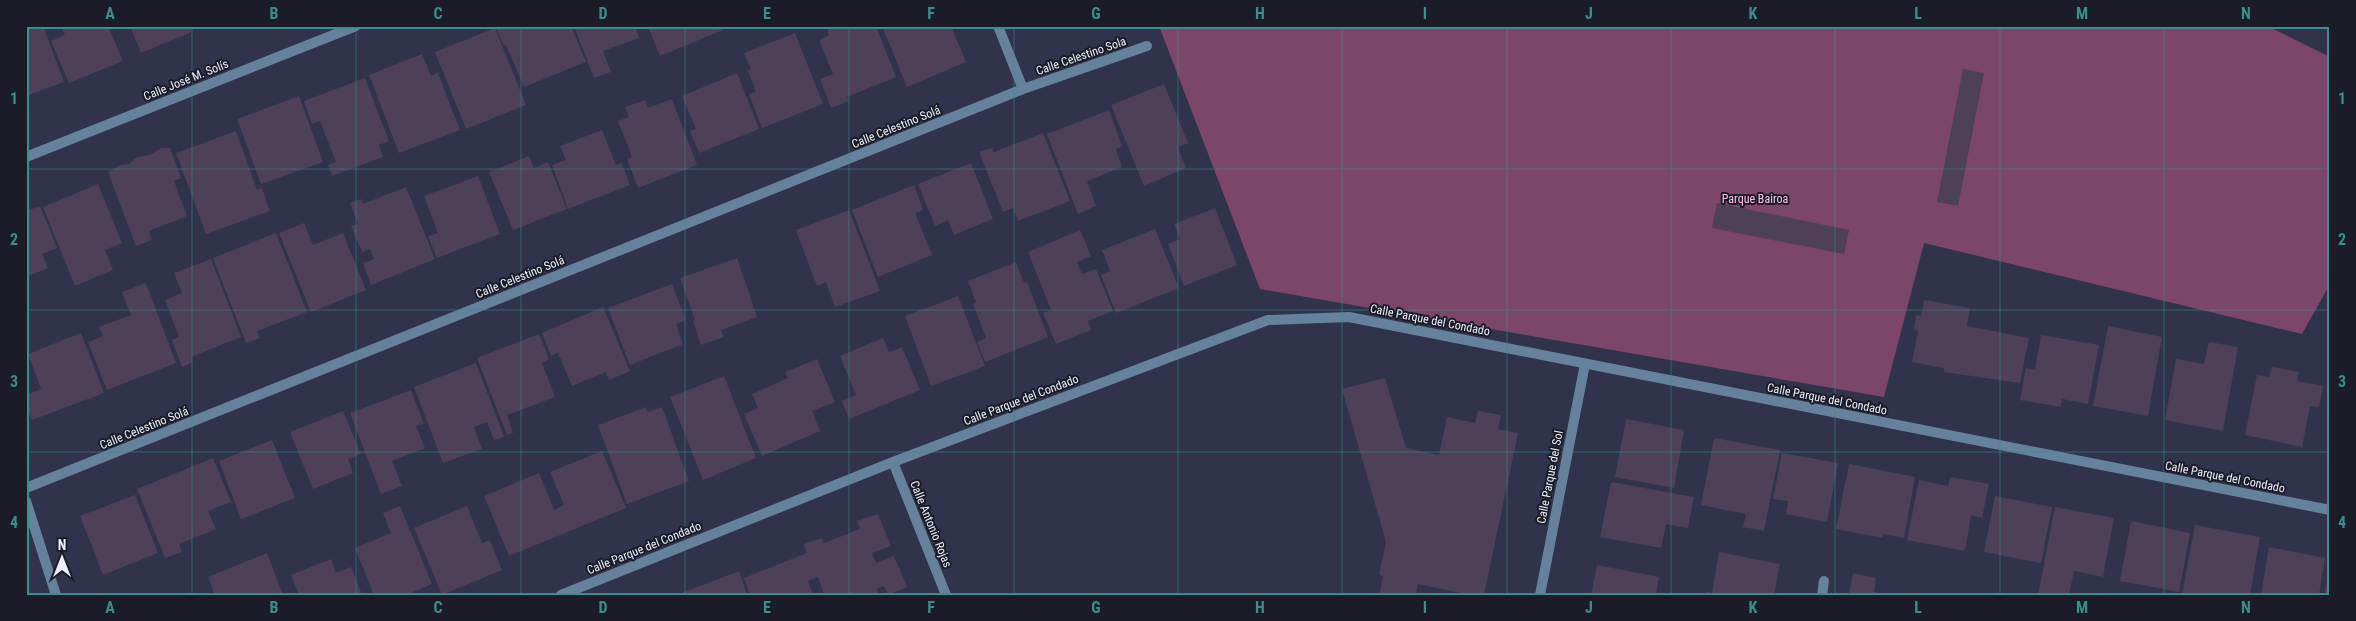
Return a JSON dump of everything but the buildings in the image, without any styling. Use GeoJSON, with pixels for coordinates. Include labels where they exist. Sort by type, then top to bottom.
{"type":"FeatureCollection","features":[{"type":"Feature","properties":{"kind":"street","name":"Calle José M. Solís"},"geometry":{"type":"LineString","coordinates":[[26,157],[356,26]]}},
{"type":"Feature","properties":{"kind":"street"},"geometry":{"type":"LineString","coordinates":[[998,26],[1023,90]]}},
{"type":"Feature","properties":{"kind":"street","name":"Calle Celestino Sola"},"geometry":{"type":"LineString","coordinates":[[1023,90],[1146,46]]}},
{"type":"Feature","properties":{"kind":"street","name":"Calle Celestino Solá"},"geometry":{"type":"LineString","coordinates":[[26,488],[1023,90]]}},
{"type":"Feature","properties":{"kind":"street","name":"Calle Parque del Condado"},"geometry":{"type":"LineString","coordinates":[[561,595],[893,462],[1268,320],[1349,317],[2330,510]]}},
{"type":"Feature","properties":{"kind":"street","name":"Calle Parque del Sol"},"geometry":{"type":"LineString","coordinates":[[1540,595],[1585,364]]}},
{"type":"Feature","properties":{"kind":"street","name":"Calle Antonio Rojas"},"geometry":{"type":"LineString","coordinates":[[893,462],[946,595]]}},
{"type":"Feature","properties":{"kind":"street"},"geometry":{"type":"LineString","coordinates":[[26,501],[56,595]]}},
{"type":"Feature","properties":{"kind":"street"},"geometry":{"type":"LineString","coordinates":[[1822,595],[1824,581]]}},
{"type":"Feature","properties":{"kind":"green space","name":"Parque Bairoa"},"geometry":{"type":"Polygon","coordinates":[[[1159,26],[2267,26],[2330,57],[2330,284],[2302,334],[1924,243],[1884,397],[1260,289],[1159,26]]]}}]}
